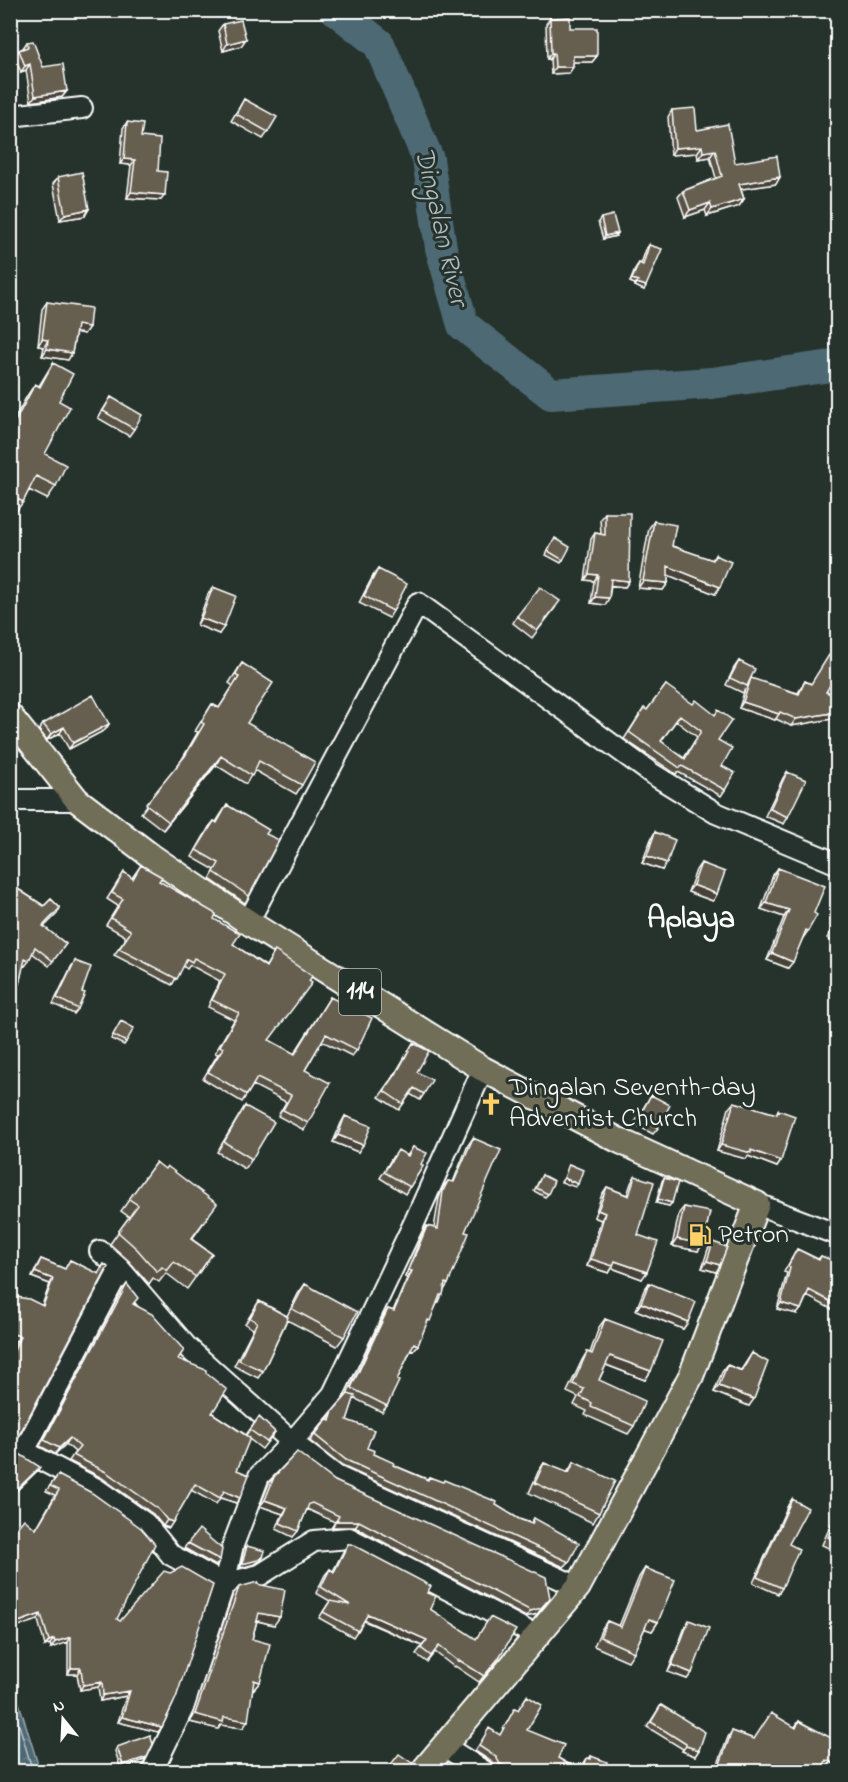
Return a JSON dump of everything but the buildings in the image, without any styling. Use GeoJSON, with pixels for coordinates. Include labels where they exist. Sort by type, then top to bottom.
{"type":"FeatureCollection","features":[{"type":"Feature","properties":{"kind":"main road","name":"114"},"geometry":{"type":"LineString","coordinates":[[10,716],[76,800],[151,856],[248,922],[483,1069],[618,1140],[757,1204]]}},
{"type":"Feature","properties":{"kind":"main road"},"geometry":{"type":"LineString","coordinates":[[422,1772],[578,1587],[691,1376],[757,1204]]}},
{"type":"Feature","properties":{"kind":"street"},"geometry":{"type":"LineString","coordinates":[[10,116],[82,108]]}},
{"type":"Feature","properties":{"kind":"street"},"geometry":{"type":"LineString","coordinates":[[248,922],[417,603],[651,773],[688,796],[716,813],[837,864]]}},
{"type":"Feature","properties":{"kind":"street"},"geometry":{"type":"LineString","coordinates":[[10,800],[76,800]]}},
{"type":"Feature","properties":{"kind":"street"},"geometry":{"type":"LineString","coordinates":[[152,1772],[183,1708],[224,1584],[233,1545],[259,1476],[333,1394],[415,1221],[483,1069]]}},
{"type":"Feature","properties":{"kind":"street"},"geometry":{"type":"LineString","coordinates":[[757,1204],[837,1235]]}},
{"type":"Feature","properties":{"kind":"street"},"geometry":{"type":"LineString","coordinates":[[100,1251],[120,1269],[188,1347],[292,1442],[336,1476],[578,1587]]}},
{"type":"Feature","properties":{"kind":"street"},"geometry":{"type":"LineString","coordinates":[[120,1269],[24,1451],[95,1488],[146,1524],[171,1555],[224,1584],[260,1575],[314,1540],[349,1538],[537,1636]]}},
{"type":"Feature","properties":{"kind":"street"},"geometry":{"type":"LineString","coordinates":[[444,1746],[485,1772]]}},
{"type":"Feature","properties":{"kind":"water"},"geometry":{"type":"Polygon","coordinates":[[[10,1674],[40,1771],[11,1771],[10,1674]]]}},
{"type":"Feature","properties":{"kind":"waterway","name":"Dingalan River"},"geometry":{"type":"LineString","coordinates":[[336,10],[379,44],[428,159],[441,248],[463,325],[551,394],[712,383],[838,365]]}},
{"type":"Feature","properties":{"kind":"place","name":"Dingalan Seventh-day Adventist Church"},"geometry":{"type":"Point","coordinates":[491,1104]}},
{"type":"Feature","properties":{"kind":"place","name":"Petron"},"geometry":{"type":"Point","coordinates":[700,1235]}},
{"type":"Feature","properties":{"kind":"district","name":"Aplaya"},"geometry":{"type":"Point","coordinates":[691,920]}}]}
